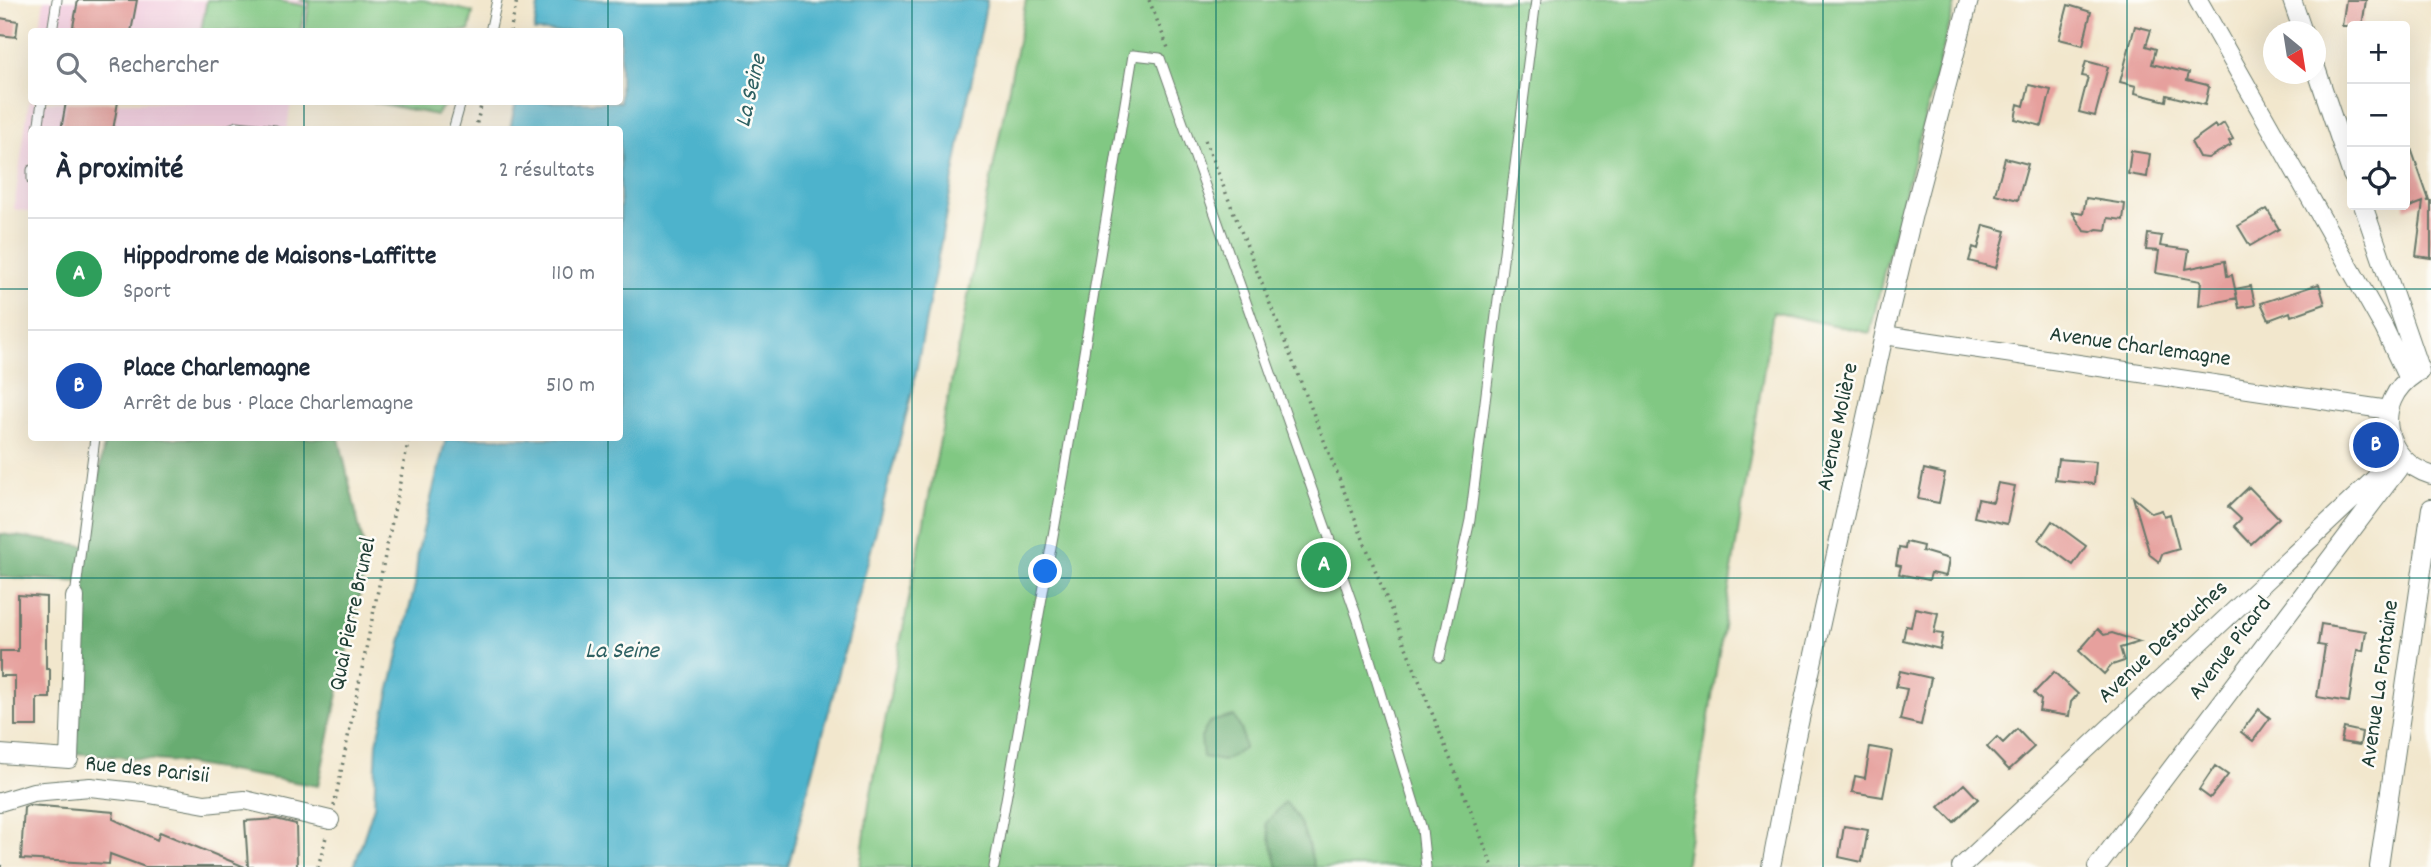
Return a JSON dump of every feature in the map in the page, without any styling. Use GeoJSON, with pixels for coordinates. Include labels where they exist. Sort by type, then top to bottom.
{"type":"FeatureCollection","features":[{"type":"Feature","properties":{"kind":"street","name":"Avenue Molière"},"geometry":{"type":"LineString","coordinates":[[1771,867],[1797,732],[1884,335],[1969,0]]}},
{"type":"Feature","properties":{"kind":"street"},"geometry":{"type":"LineString","coordinates":[[2198,0],[2384,328],[2419,372]]}},
{"type":"Feature","properties":{"kind":"street"},"geometry":{"type":"LineString","coordinates":[[2292,0],[2299,21]]}},
{"type":"Feature","properties":{"kind":"street"},"geometry":{"type":"LineString","coordinates":[[2321,84],[2347,161]]}},
{"type":"Feature","properties":{"kind":"street"},"geometry":{"type":"LineString","coordinates":[[2365,210],[2419,372]]}},
{"type":"Feature","properties":{"kind":"street","name":"Avenue Charlemagne"},"geometry":{"type":"LineString","coordinates":[[1884,335],[2389,410]]}},
{"type":"Feature","properties":{"kind":"street"},"geometry":{"type":"LineString","coordinates":[[2419,372],[2396,393],[2389,410],[2388,426],[2392,442],[2402,458],[2419,471],[2431,475]]}},
{"type":"Feature","properties":{"kind":"street","name":"Avenue Destouches"},"geometry":{"type":"LineString","coordinates":[[1961,867],[2402,458]]}},
{"type":"Feature","properties":{"kind":"street","name":"Avenue Picard"},"geometry":{"type":"LineString","coordinates":[[2097,867],[2402,458]]}},
{"type":"Feature","properties":{"kind":"street","name":"Avenue La Fontaine"},"geometry":{"type":"LineString","coordinates":[[2379,867],[2431,508]]}},
{"type":"Feature","properties":{"kind":"street"},"geometry":{"type":"LineString","coordinates":[[70,788],[75,597]]}},
{"type":"Feature","properties":{"kind":"street"},"geometry":{"type":"LineString","coordinates":[[0,754],[69,759]]}},
{"type":"Feature","properties":{"kind":"street","name":"Rue des Parisii"},"geometry":{"type":"LineString","coordinates":[[0,802],[33,792],[90,787],[205,804],[245,800],[330,820]]}},
{"type":"Feature","properties":{"kind":"lane"},"geometry":{"type":"LineString","coordinates":[[53,28],[57,0]]}},
{"type":"Feature","properties":{"kind":"lane"},"geometry":{"type":"LineString","coordinates":[[491,28],[497,0]]}},
{"type":"Feature","properties":{"kind":"lane"},"geometry":{"type":"LineString","coordinates":[[1440,657],[1470,520],[1536,0]]}},
{"type":"Feature","properties":{"kind":"lane"},"geometry":{"type":"LineString","coordinates":[[994,867],[1064,474],[1133,55],[1160,58],[1357,617],[1422,829],[1426,867]]}},
{"type":"Feature","properties":{"kind":"lane"},"geometry":{"type":"LineString","coordinates":[[39,126],[42,105]]}},
{"type":"Feature","properties":{"kind":"lane"},"geometry":{"type":"LineString","coordinates":[[454,126],[459,105]]}},
{"type":"Feature","properties":{"kind":"lane"},"geometry":{"type":"LineString","coordinates":[[75,597],[95,441]]}},
{"type":"Feature","properties":{"kind":"path"},"geometry":{"type":"LineString","coordinates":[[511,28],[517,0]]}},
{"type":"Feature","properties":{"kind":"path"},"geometry":{"type":"LineString","coordinates":[[1149,0],[1170,52]]}},
{"type":"Feature","properties":{"kind":"path"},"geometry":{"type":"LineString","coordinates":[[476,126],[481,105]]}},
{"type":"Feature","properties":{"kind":"path"},"geometry":{"type":"LineString","coordinates":[[1200,129],[1493,867]]}},
{"type":"Feature","properties":{"kind":"path","name":"Quai Pierre Brunel"},"geometry":{"type":"LineString","coordinates":[[336,799],[408,441]]}},
{"type":"Feature","properties":{"kind":"path"},"geometry":{"type":"LineString","coordinates":[[0,866],[5,867]]}},
{"type":"Feature","properties":{"kind":"shaded area"},"geometry":{"type":"Polygon","coordinates":[[[44,0],[299,0],[310,3],[305,28],[40,28],[44,0]]]}},
{"type":"Feature","properties":{"kind":"shaded area"},"geometry":{"type":"Polygon","coordinates":[[[28,105],[291,105],[287,126],[28,126],[28,211],[14,209],[28,105]]]}},
{"type":"Feature","properties":{"kind":"green space"},"geometry":{"type":"Polygon","coordinates":[[[207,0],[273,0],[306,6],[301,28],[202,28],[207,0]]]}},
{"type":"Feature","properties":{"kind":"green space"},"geometry":{"type":"Polygon","coordinates":[[[299,0],[423,0],[473,12],[470,28],[305,28],[310,3],[299,0]]]}},
{"type":"Feature","properties":{"kind":"green space"},"geometry":{"type":"Polygon","coordinates":[[[1026,0],[1956,0],[1870,333],[1773,312],[1685,867],[860,867],[870,798],[1026,0]]]}},
{"type":"Feature","properties":{"kind":"green space"},"geometry":{"type":"Polygon","coordinates":[[[387,105],[444,105],[436,115],[387,105]]]}},
{"type":"Feature","properties":{"kind":"green space"},"geometry":{"type":"Polygon","coordinates":[[[104,441],[340,441],[367,561],[318,786],[176,762],[74,753],[85,582],[0,577],[0,534],[87,546],[104,441]]]}},
{"type":"Feature","properties":{"kind":"green space"},"geometry":{"type":"Polygon","coordinates":[[[1234,716],[1242,731],[1244,749],[1223,761],[1203,757],[1201,738],[1209,722],[1234,716]]]}},
{"type":"Feature","properties":{"kind":"green space"},"geometry":{"type":"Polygon","coordinates":[[[1285,802],[1300,824],[1314,867],[1278,867],[1266,823],[1285,802]]]}},
{"type":"Feature","properties":{"kind":"water","name":"La Seine"},"geometry":{"type":"Polygon","coordinates":[[[539,0],[987,0],[912,393],[788,867],[354,867],[374,806],[377,743],[415,585],[418,551],[445,441],[623,441],[623,126],[511,126],[515,105],[623,105],[623,28],[534,28],[539,0]]]}},
{"type":"Feature","properties":{"kind":"building"},"geometry":{"type":"Polygon","coordinates":[[[78,0],[137,0],[132,28],[73,28],[78,0]]]}},
{"type":"Feature","properties":{"kind":"building"},"geometry":{"type":"Polygon","coordinates":[[[2346,0],[2366,0],[2363,21],[2347,21],[2347,26],[2342,26],[2346,0]]]}},
{"type":"Feature","properties":{"kind":"building"},"geometry":{"type":"Polygon","coordinates":[[[2068,5],[2091,12],[2083,45],[2059,39],[2068,5]]]}},
{"type":"Feature","properties":{"kind":"building"},"geometry":{"type":"Polygon","coordinates":[[[0,18],[18,21],[16,37],[0,35],[0,18]]]}},
{"type":"Feature","properties":{"kind":"building"},"geometry":{"type":"Polygon","coordinates":[[[2135,26],[2151,30],[2146,46],[2156,49],[2152,64],[2189,73],[2187,80],[2209,87],[2205,105],[2167,95],[2166,101],[2135,93],[2136,86],[2120,82],[2135,26]]]}},
{"type":"Feature","properties":{"kind":"building"},"geometry":{"type":"Polygon","coordinates":[[[2086,61],[2108,67],[2095,116],[2079,112],[2088,77],[2082,76],[2086,61]]]}},
{"type":"Feature","properties":{"kind":"building"},"geometry":{"type":"Polygon","coordinates":[[[2029,85],[2051,90],[2042,126],[2015,119],[2018,104],[2024,106],[2029,85]]]}},
{"type":"Feature","properties":{"kind":"building"},"geometry":{"type":"Polygon","coordinates":[[[65,105],[117,105],[114,126],[62,126],[65,105]]]}},
{"type":"Feature","properties":{"kind":"building"},"geometry":{"type":"Polygon","coordinates":[[[2224,123],[2233,139],[2229,141],[2231,145],[2208,158],[2199,157],[2191,142],[2215,125],[2217,128],[2224,123]]]}},
{"type":"Feature","properties":{"kind":"building"},"geometry":{"type":"Polygon","coordinates":[[[2410,146],[2429,200],[2427,201],[2431,201],[2431,258],[2416,256],[2423,202],[2410,207],[2410,146]]]}},
{"type":"Feature","properties":{"kind":"building"},"geometry":{"type":"Polygon","coordinates":[[[2131,151],[2150,154],[2147,177],[2128,174],[2131,151]]]}},
{"type":"Feature","properties":{"kind":"building"},"geometry":{"type":"Polygon","coordinates":[[[2005,158],[2028,164],[2018,200],[1995,194],[2005,158]]]}},
{"type":"Feature","properties":{"kind":"building"},"geometry":{"type":"Polygon","coordinates":[[[2086,198],[2125,204],[2123,220],[2108,218],[2106,230],[2084,231],[2072,212],[2083,214],[2086,198]]]}},
{"type":"Feature","properties":{"kind":"building"},"geometry":{"type":"Polygon","coordinates":[[[2267,209],[2279,229],[2250,246],[2238,226],[2267,209]]]}},
{"type":"Feature","properties":{"kind":"building"},"geometry":{"type":"Polygon","coordinates":[[[1984,225],[2006,231],[1996,268],[1969,261],[1973,247],[1978,249],[1984,225]]]}},
{"type":"Feature","properties":{"kind":"building"},"geometry":{"type":"Polygon","coordinates":[[[2148,234],[2162,236],[2160,246],[2189,250],[2186,269],[2225,261],[2227,276],[2232,275],[2237,298],[2199,306],[2201,281],[2156,273],[2159,251],[2146,250],[2148,234]]]}},
{"type":"Feature","properties":{"kind":"building"},"geometry":{"type":"Polygon","coordinates":[[[2319,284],[2325,304],[2291,316],[2290,312],[2269,320],[2261,303],[2319,284]]]}},
{"type":"Feature","properties":{"kind":"building"},"geometry":{"type":"Polygon","coordinates":[[[2251,286],[2255,305],[2239,308],[2235,289],[2251,286]]]}},
{"type":"Feature","properties":{"kind":"building"},"geometry":{"type":"Polygon","coordinates":[[[2058,459],[2096,462],[2094,484],[2055,480],[2058,459]]]}},
{"type":"Feature","properties":{"kind":"building"},"geometry":{"type":"Polygon","coordinates":[[[1924,469],[1945,474],[1939,503],[1918,499],[1924,469]]]}},
{"type":"Feature","properties":{"kind":"building"},"geometry":{"type":"Polygon","coordinates":[[[1998,483],[2015,486],[2007,524],[1974,517],[1978,499],[1993,502],[1998,483]]]}},
{"type":"Feature","properties":{"kind":"building"},"geometry":{"type":"Polygon","coordinates":[[[2249,487],[2279,518],[2251,544],[2234,526],[2241,519],[2228,507],[2249,487]]]}},
{"type":"Feature","properties":{"kind":"building"},"geometry":{"type":"Polygon","coordinates":[[[2133,497],[2152,513],[2162,510],[2164,516],[2170,514],[2179,549],[2162,554],[2159,562],[2150,555],[2133,497]]]}},
{"type":"Feature","properties":{"kind":"building"},"geometry":{"type":"Polygon","coordinates":[[[2052,521],[2086,546],[2073,565],[2039,540],[2052,521]]]}},
{"type":"Feature","properties":{"kind":"building"},"geometry":{"type":"Polygon","coordinates":[[[1906,542],[1923,546],[1922,551],[1949,559],[1946,576],[1931,573],[1929,580],[1899,574],[1901,566],[1896,565],[1899,548],[1905,549],[1906,542]]]}},
{"type":"Feature","properties":{"kind":"building"},"geometry":{"type":"Polygon","coordinates":[[[18,595],[46,597],[46,669],[50,669],[50,698],[37,698],[37,726],[15,726],[15,676],[0,676],[0,651],[18,651],[18,595]]]}},
{"type":"Feature","properties":{"kind":"building"},"geometry":{"type":"Polygon","coordinates":[[[1915,608],[1938,613],[1934,633],[1943,634],[1940,649],[1903,640],[1906,626],[1911,627],[1915,608]]]}},
{"type":"Feature","properties":{"kind":"building"},"geometry":{"type":"Polygon","coordinates":[[[2321,624],[2366,631],[2363,651],[2357,650],[2349,702],[2317,697],[2325,646],[2318,645],[2321,624]]]}},
{"type":"Feature","properties":{"kind":"building"},"geometry":{"type":"Polygon","coordinates":[[[2098,629],[2104,635],[2112,633],[2140,642],[2120,648],[2124,661],[2112,665],[2104,674],[2079,651],[2098,629]]]}},
{"type":"Feature","properties":{"kind":"building"},"geometry":{"type":"Polygon","coordinates":[[[1900,671],[1931,678],[1921,725],[1900,720],[1907,689],[1896,687],[1900,671]]]}},
{"type":"Feature","properties":{"kind":"building"},"geometry":{"type":"Polygon","coordinates":[[[2054,672],[2078,694],[2071,702],[2069,716],[2039,711],[2041,700],[2034,693],[2054,672]]]}},
{"type":"Feature","properties":{"kind":"building"},"geometry":{"type":"Polygon","coordinates":[[[2259,709],[2270,718],[2253,741],[2241,732],[2259,709]]]}},
{"type":"Feature","properties":{"kind":"building"},"geometry":{"type":"Polygon","coordinates":[[[2344,728],[2362,732],[2360,745],[2341,742],[2344,728]]]}},
{"type":"Feature","properties":{"kind":"building"},"geometry":{"type":"Polygon","coordinates":[[[2017,729],[2034,747],[2009,770],[1987,747],[1997,737],[2003,743],[2017,729]]]}},
{"type":"Feature","properties":{"kind":"building"},"geometry":{"type":"Polygon","coordinates":[[[1870,747],[1892,751],[1883,797],[1852,792],[1855,776],[1865,778],[1870,747]]]}},
{"type":"Feature","properties":{"kind":"building"},"geometry":{"type":"Polygon","coordinates":[[[2215,766],[2228,775],[2210,798],[2199,790],[2215,766]]]}},
{"type":"Feature","properties":{"kind":"building"},"geometry":{"type":"Polygon","coordinates":[[[1964,784],[1978,799],[1954,822],[1939,807],[1964,784]]]}},
{"type":"Feature","properties":{"kind":"building"},"geometry":{"type":"Polygon","coordinates":[[[29,805],[114,812],[113,819],[157,840],[160,832],[245,867],[145,867],[110,854],[109,864],[21,859],[24,807],[29,805]]]}},
{"type":"Feature","properties":{"kind":"building"},"geometry":{"type":"Polygon","coordinates":[[[276,819],[296,824],[297,867],[248,867],[245,821],[276,819]]]}},
{"type":"Feature","properties":{"kind":"building"},"geometry":{"type":"Polygon","coordinates":[[[1844,826],[1868,830],[1862,862],[1839,857],[1844,826]]]}},
{"type":"Feature","properties":{"kind":"place","name":"Place Charlemagne"},"geometry":{"type":"Point","coordinates":[2376,445]}},
{"type":"Feature","properties":{"kind":"place","name":"Hippodrome de Maisons-Laffitte"},"geometry":{"type":"Point","coordinates":[1324,565]}}]}
